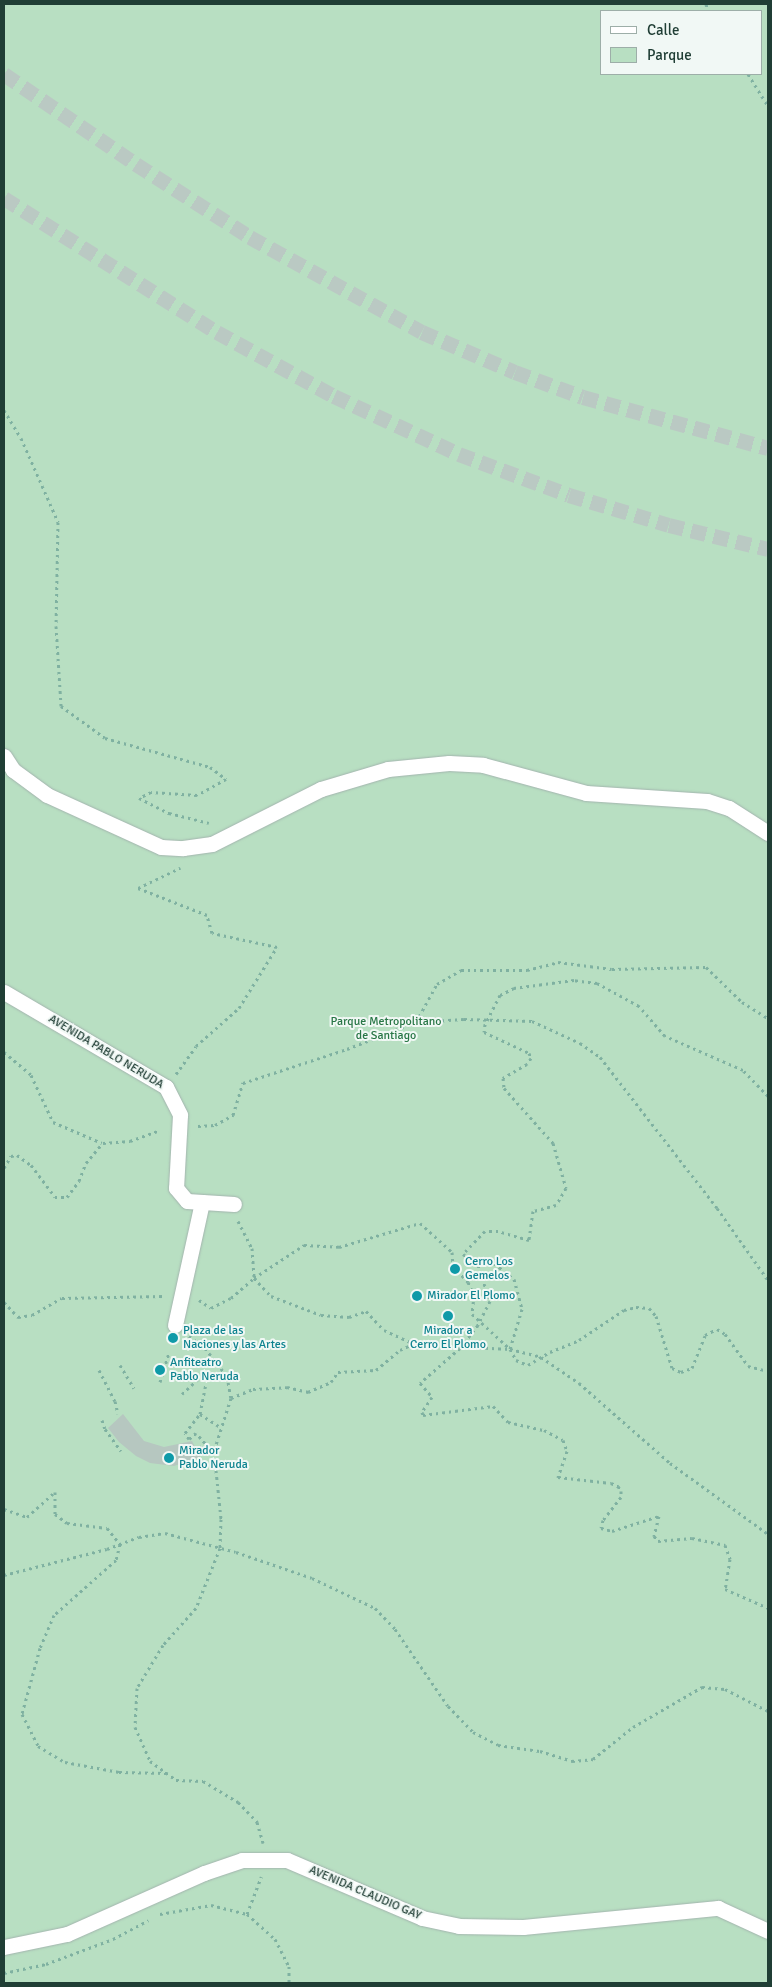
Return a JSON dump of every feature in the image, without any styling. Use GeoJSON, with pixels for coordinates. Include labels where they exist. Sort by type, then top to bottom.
{"type":"FeatureCollection","features":[{"type":"Feature","properties":{"kind":"street"},"geometry":{"type":"LineString","coordinates":[[4,756],[13,770],[47,795],[161,847],[183,848],[212,844],[321,789],[388,770],[449,763],[483,765],[586,793],[707,801],[729,808],[768,833]]}},
{"type":"Feature","properties":{"kind":"street","name":"AVENIDA PABLO NERUDA"},"geometry":{"type":"LineString","coordinates":[[4,992],[166,1088],[176,1102],[179,1127],[176,1188],[187,1201],[234,1204]]}},
{"type":"Feature","properties":{"kind":"street"},"geometry":{"type":"LineString","coordinates":[[175,1325],[202,1202]]}},
{"type":"Feature","properties":{"kind":"street","name":"AVENIDA CLAUDIO GAY"},"geometry":{"type":"LineString","coordinates":[[4,1947],[66,1934],[242,1860],[287,1860],[422,1918],[458,1926],[523,1927],[718,1908],[768,1930]]}},
{"type":"Feature","properties":{"kind":"path"},"geometry":{"type":"LineString","coordinates":[[749,75],[768,106]]}},
{"type":"Feature","properties":{"kind":"path"},"geometry":{"type":"LineString","coordinates":[[4,410],[21,438],[58,522],[56,626],[61,706],[105,738],[210,768],[226,779],[197,795],[151,792],[139,798],[169,813],[210,823],[202,827]]}},
{"type":"Feature","properties":{"kind":"path"},"geometry":{"type":"LineString","coordinates":[[161,847],[180,868],[138,888],[208,915],[212,933],[277,947],[239,1008],[196,1046],[166,1088]]}},
{"type":"Feature","properties":{"kind":"path"},"geometry":{"type":"LineString","coordinates":[[416,1022],[437,984],[460,970],[527,970],[558,962],[612,969],[706,967],[742,1002],[768,1018]]}},
{"type":"Feature","properties":{"kind":"path"},"geometry":{"type":"LineString","coordinates":[[768,1096],[742,1070],[665,1036],[639,1006],[597,983],[574,980],[508,990],[496,1000],[483,1027],[488,1035],[530,1053],[528,1064],[503,1078],[504,1088],[553,1144],[566,1188],[556,1205],[532,1211],[529,1240],[519,1239],[498,1231],[485,1231],[463,1254],[478,1265],[490,1301],[481,1320],[460,1348],[420,1383],[432,1397],[422,1412],[423,1416],[493,1406],[508,1422],[544,1430],[563,1440],[567,1451],[558,1477],[611,1484],[618,1486],[621,1491],[621,1497],[600,1528],[612,1531],[659,1516],[654,1536],[658,1541],[692,1538],[725,1545],[730,1559],[725,1588],[768,1608]]}},
{"type":"Feature","properties":{"kind":"path"},"geometry":{"type":"LineString","coordinates":[[4,1052],[31,1075],[53,1122],[102,1143],[130,1141],[171,1127],[215,1125],[233,1115],[242,1083],[348,1049],[416,1022],[487,1019],[532,1021],[580,1043],[600,1058],[717,1208],[768,1280]]}},
{"type":"Feature","properties":{"kind":"path"},"geometry":{"type":"LineString","coordinates":[[4,1168],[10,1156],[17,1156],[31,1165],[55,1197],[67,1197],[78,1181],[86,1164],[102,1143]]}},
{"type":"Feature","properties":{"kind":"path"},"geometry":{"type":"LineString","coordinates":[[234,1204],[239,1225],[252,1248],[254,1278],[271,1296],[321,1315],[349,1317],[366,1311],[384,1330],[414,1344],[460,1348],[510,1349],[541,1357],[580,1383],[670,1463],[768,1534]]}},
{"type":"Feature","properties":{"kind":"path"},"geometry":{"type":"LineString","coordinates":[[4,1302],[18,1317],[32,1316],[62,1298],[181,1296],[198,1299],[211,1308],[231,1298],[254,1278],[304,1245],[339,1247],[420,1223],[448,1246],[453,1266],[468,1282],[474,1295],[472,1314],[481,1320],[510,1349],[516,1360],[528,1365],[541,1357],[580,1340],[624,1310],[649,1308],[656,1316],[672,1368],[682,1372],[692,1368],[705,1335],[717,1329],[725,1334],[748,1366],[768,1371]]}},
{"type":"Feature","properties":{"kind":"path"},"geometry":{"type":"LineString","coordinates":[[478,1265],[489,1259],[514,1280],[522,1309],[510,1349]]}},
{"type":"Feature","properties":{"kind":"path"},"geometry":{"type":"LineString","coordinates":[[175,1325],[205,1348],[227,1376],[231,1398],[220,1427],[214,1451],[221,1519],[220,1548],[196,1608],[163,1644],[137,1688],[135,1727],[150,1761],[176,1780],[203,1781],[238,1802],[257,1822],[267,1861],[247,1914]]}},
{"type":"Feature","properties":{"kind":"path"},"geometry":{"type":"LineString","coordinates":[[231,1398],[253,1389],[287,1387],[308,1392],[331,1382],[338,1372],[376,1370],[400,1350],[414,1344]]}},
{"type":"Feature","properties":{"kind":"path"},"geometry":{"type":"LineString","coordinates":[[160,1382],[168,1352]]}},
{"type":"Feature","properties":{"kind":"path"},"geometry":{"type":"LineString","coordinates":[[120,1366],[134,1388]]}},
{"type":"Feature","properties":{"kind":"path"},"geometry":{"type":"LineString","coordinates":[[99,1370],[116,1401],[118,1414]]}},
{"type":"Feature","properties":{"kind":"path"},"geometry":{"type":"LineString","coordinates":[[182,1394],[201,1376]]}},
{"type":"Feature","properties":{"kind":"path"},"geometry":{"type":"LineString","coordinates":[[200,1448],[205,1443],[196,1433],[189,1439],[185,1433],[200,1414],[206,1383]]}},
{"type":"Feature","properties":{"kind":"path"},"geometry":{"type":"LineString","coordinates":[[200,1414],[220,1427]]}},
{"type":"Feature","properties":{"kind":"path"},"geometry":{"type":"LineString","coordinates":[[102,1420],[104,1429],[122,1451]]}},
{"type":"Feature","properties":{"kind":"path"},"geometry":{"type":"LineString","coordinates":[[4,1509],[27,1516],[55,1492],[55,1514],[67,1523],[107,1528],[120,1544]]}},
{"type":"Feature","properties":{"kind":"path"},"geometry":{"type":"LineString","coordinates":[[4,1575],[120,1544],[139,1537],[165,1533],[220,1548],[312,1578],[374,1608],[395,1629],[448,1706],[473,1732],[498,1745],[540,1751],[572,1762],[593,1759],[633,1727],[702,1687],[725,1689],[768,1711]]}},
{"type":"Feature","properties":{"kind":"path"},"geometry":{"type":"LineString","coordinates":[[120,1544],[116,1560],[54,1615],[26,1688],[22,1714],[38,1746],[65,1762],[119,1772],[167,1773]]}},
{"type":"Feature","properties":{"kind":"path"},"geometry":{"type":"LineString","coordinates":[[4,1973],[46,1964],[113,1939],[159,1915],[211,1905],[247,1914],[275,1939],[289,1966],[289,1983]]}},
{"type":"Feature","properties":{"kind":"green space","name":"Parque Metropolitano de Santiago"},"geometry":{"type":"Polygon","coordinates":[[[4,4],[768,4],[768,1983],[4,1983],[4,4]]]}},
{"type":"Feature","properties":{"kind":"building"},"geometry":{"type":"Polygon","coordinates":[[[123,1414],[144,1441],[164,1447],[192,1441],[200,1457],[174,1466],[150,1463],[136,1456],[119,1442],[108,1428],[123,1414]]]}},
{"type":"Feature","properties":{"kind":"tunnel"},"geometry":{"type":"LineString","coordinates":[[4,74],[136,164],[250,237],[422,332],[515,372],[583,397],[768,448]]}},
{"type":"Feature","properties":{"kind":"tunnel"},"geometry":{"type":"LineString","coordinates":[[4,198],[217,332],[334,396],[459,454],[569,495],[669,525],[768,549]]}},
{"type":"Feature","properties":{"kind":"place","name":"Cerro Los Gemelos"},"geometry":{"type":"Point","coordinates":[455,1269]}},
{"type":"Feature","properties":{"kind":"place","name":"Mirador El Plomo"},"geometry":{"type":"Point","coordinates":[417,1296]}},
{"type":"Feature","properties":{"kind":"place","name":"Mirador a Cerro El Plomo"},"geometry":{"type":"Point","coordinates":[448,1316]}},
{"type":"Feature","properties":{"kind":"place","name":"Plaza de las Naciones y las Artes"},"geometry":{"type":"Point","coordinates":[173,1338]}},
{"type":"Feature","properties":{"kind":"place","name":"Anfiteatro Pablo Neruda"},"geometry":{"type":"Point","coordinates":[160,1370]}},
{"type":"Feature","properties":{"kind":"place","name":"Mirador Pablo Neruda"},"geometry":{"type":"Point","coordinates":[169,1458]}}]}
